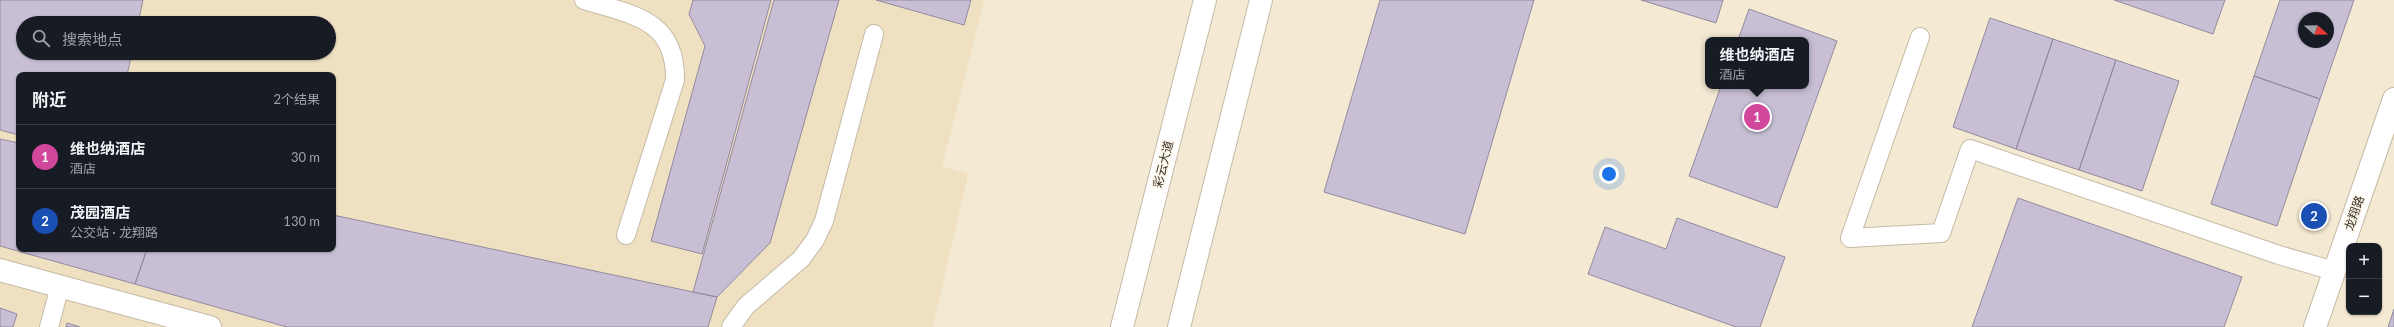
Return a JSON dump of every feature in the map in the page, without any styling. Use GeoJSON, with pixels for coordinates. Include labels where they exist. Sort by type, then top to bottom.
{"type":"FeatureCollection","features":[{"type":"Feature","properties":{"kind":"main road","name":"彩云大道"},"geometry":{"type":"LineString","coordinates":[[1122,327],[1205,0]]}},
{"type":"Feature","properties":{"kind":"main road"},"geometry":{"type":"LineString","coordinates":[[1179,327],[1261,0]]}},
{"type":"Feature","properties":{"kind":"main road","name":"龙翔路"},"geometry":{"type":"LineString","coordinates":[[2315,327],[2394,99]]}},
{"type":"Feature","properties":{"kind":"main road"},"geometry":{"type":"LineString","coordinates":[[0,270],[210,327]]}},
{"type":"Feature","properties":{"kind":"lane"},"geometry":{"type":"LineString","coordinates":[[584,0],[644,18],[660,32],[675,62],[675,80],[626,235]]}},
{"type":"Feature","properties":{"kind":"lane"},"geometry":{"type":"LineString","coordinates":[[731,327],[746,306],[801,259],[815,240],[824,221],[874,34]]}},
{"type":"Feature","properties":{"kind":"lane"},"geometry":{"type":"LineString","coordinates":[[1920,37],[1850,238],[1941,233],[1970,149],[2279,255],[2334,271]]}},
{"type":"Feature","properties":{"kind":"lane"},"geometry":{"type":"LineString","coordinates":[[49,327],[60,286]]}},
{"type":"Feature","properties":{"kind":"shaded area"},"geometry":{"type":"Polygon","coordinates":[[[0,0],[984,0],[942,166],[968,174],[933,327],[0,327],[0,0]]]}},
{"type":"Feature","properties":{"kind":"building"},"geometry":{"type":"Polygon","coordinates":[[[0,0],[143,0],[140,16],[16,16],[16,60],[130,60],[128,72],[16,72],[16,134],[0,130],[0,0]]]}},
{"type":"Feature","properties":{"kind":"building"},"geometry":{"type":"Polygon","coordinates":[[[693,0],[771,0],[702,254],[651,241],[705,46],[689,14],[693,0]]]}},
{"type":"Feature","properties":{"kind":"building"},"geometry":{"type":"Polygon","coordinates":[[[774,0],[839,0],[770,243],[717,297],[693,292],[774,0]]]}},
{"type":"Feature","properties":{"kind":"building"},"geometry":{"type":"Polygon","coordinates":[[[876,0],[971,0],[964,25],[876,0]]]}},
{"type":"Feature","properties":{"kind":"building"},"geometry":{"type":"Polygon","coordinates":[[[1380,0],[1534,0],[1465,234],[1324,192],[1380,0]]]}},
{"type":"Feature","properties":{"kind":"building"},"geometry":{"type":"Polygon","coordinates":[[[1641,0],[1723,0],[1716,23],[1641,0]]]}},
{"type":"Feature","properties":{"kind":"building"},"geometry":{"type":"Polygon","coordinates":[[[2114,0],[2225,0],[2213,34],[2114,0]]]}},
{"type":"Feature","properties":{"kind":"building"},"geometry":{"type":"Polygon","coordinates":[[[2280,0],[2354,0],[2320,99],[2254,76],[2280,0]]]}},
{"type":"Feature","properties":{"kind":"building"},"geometry":{"type":"Polygon","coordinates":[[[1749,9],[1837,41],[1777,208],[1689,176],[1720,89],[1809,89],[1809,37],[1739,37],[1749,9]]]}},
{"type":"Feature","properties":{"kind":"building"},"geometry":{"type":"Polygon","coordinates":[[[1990,18],[2053,39],[2016,149],[1953,127],[1990,18]]]}},
{"type":"Feature","properties":{"kind":"building"},"geometry":{"type":"Polygon","coordinates":[[[2053,39],[2116,60],[2079,170],[2016,149],[2053,39]]]}},
{"type":"Feature","properties":{"kind":"building"},"geometry":{"type":"Polygon","coordinates":[[[2116,60],[2179,81],[2142,191],[2079,170],[2116,60]]]}},
{"type":"Feature","properties":{"kind":"building"},"geometry":{"type":"Polygon","coordinates":[[[2254,76],[2320,99],[2277,226],[2211,204],[2254,76]]]}},
{"type":"Feature","properties":{"kind":"building"},"geometry":{"type":"Polygon","coordinates":[[[0,139],[16,142],[16,251],[0,246],[0,139]]]}},
{"type":"Feature","properties":{"kind":"building"},"geometry":{"type":"Polygon","coordinates":[[[2018,198],[2242,277],[2224,327],[1972,327],[2018,198]]]}},
{"type":"Feature","properties":{"kind":"building"},"geometry":{"type":"Polygon","coordinates":[[[336,216],[717,297],[708,327],[287,327],[135,284],[146,252],[336,252],[336,216]]]}},
{"type":"Feature","properties":{"kind":"building"},"geometry":{"type":"Polygon","coordinates":[[[1677,218],[1785,257],[1760,327],[1736,327],[1588,274],[1605,227],[1666,249],[1677,218]]]}},
{"type":"Feature","properties":{"kind":"building"},"geometry":{"type":"Polygon","coordinates":[[[21,252],[146,252],[135,284],[21,252]]]}},
{"type":"Feature","properties":{"kind":"building"},"geometry":{"type":"Polygon","coordinates":[[[0,308],[17,314],[13,327],[0,327],[0,308]]]}},
{"type":"Feature","properties":{"kind":"building"},"geometry":{"type":"Polygon","coordinates":[[[2394,309],[2394,327],[2388,327],[2394,309]]]}},
{"type":"Feature","properties":{"kind":"building"},"geometry":{"type":"Polygon","coordinates":[[[67,323],[80,327],[66,327],[67,323]]]}},
{"type":"Feature","properties":{"kind":"place","name":"维也纳酒店"},"geometry":{"type":"Point","coordinates":[1757,117]}},
{"type":"Feature","properties":{"kind":"place","name":"茂园酒店"},"geometry":{"type":"Point","coordinates":[2314,216]}}]}
